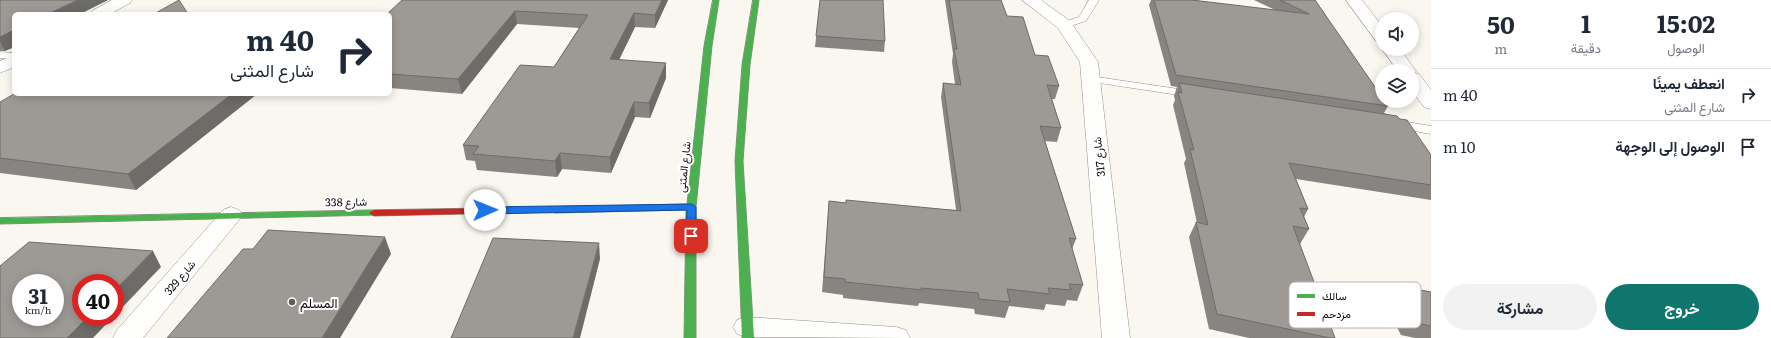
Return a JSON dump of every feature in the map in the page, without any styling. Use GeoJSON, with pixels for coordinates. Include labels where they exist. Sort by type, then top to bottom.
{"type":"FeatureCollection","features":[{"type":"Feature","properties":{"kind":"street"},"geometry":{"type":"LineString","coordinates":[[102,12],[124,0]]}},
{"type":"Feature","properties":{"kind":"street","name":"شارع المثنى"},"geometry":{"type":"LineString","coordinates":[[690,338],[692,207],[708,46],[716,0]]}},
{"type":"Feature","properties":{"kind":"street"},"geometry":{"type":"LineString","coordinates":[[756,0],[746,65],[739,161],[747,332],[896,338]]}},
{"type":"Feature","properties":{"kind":"street","name":"شارع 317"},"geometry":{"type":"LineString","coordinates":[[1030,0],[1064,25],[1089,62],[1116,338]]}},
{"type":"Feature","properties":{"kind":"street"},"geometry":{"type":"LineString","coordinates":[[1354,0],[1375,28]]}},
{"type":"Feature","properties":{"kind":"street"},"geometry":{"type":"LineString","coordinates":[[0,68],[12,61]]}},
{"type":"Feature","properties":{"kind":"street"},"geometry":{"type":"LineString","coordinates":[[1419,87],[1431,103]]}},
{"type":"Feature","properties":{"kind":"street","name":"شارع 338"},"geometry":{"type":"LineString","coordinates":[[0,221],[231,215],[692,207]]}},
{"type":"Feature","properties":{"kind":"street","name":"شارع 329"},"geometry":{"type":"LineString","coordinates":[[127,338],[231,215]]}},
{"type":"Feature","properties":{"kind":"lane"},"geometry":{"type":"LineString","coordinates":[[1064,25],[1083,19],[1094,0]]}},
{"type":"Feature","properties":{"kind":"lane"},"geometry":{"type":"LineString","coordinates":[[0,55],[12,56]]}},
{"type":"Feature","properties":{"kind":"lane"},"geometry":{"type":"LineString","coordinates":[[1090,79],[1206,96]]}},
{"type":"Feature","properties":{"kind":"lane"},"geometry":{"type":"LineString","coordinates":[[1384,123],[1431,130]]}},
{"type":"Feature","properties":{"kind":"building"},"geometry":{"type":"Polygon","coordinates":[[[0,0],[78,0],[52,12],[12,12],[12,31],[0,37],[0,0]]]}},
{"type":"Feature","properties":{"kind":"building"},"geometry":{"type":"Polygon","coordinates":[[[179,0],[187,12],[158,12],[179,0]]]}},
{"type":"Feature","properties":{"kind":"building"},"geometry":{"type":"Polygon","coordinates":[[[402,0],[662,0],[655,15],[634,13],[610,59],[666,63],[649,103],[634,102],[610,157],[560,153],[555,161],[473,154],[479,146],[463,145],[520,65],[554,67],[588,15],[515,11],[458,79],[392,74],[392,12],[389,12],[402,0]]]}},
{"type":"Feature","properties":{"kind":"building"},"geometry":{"type":"Polygon","coordinates":[[[820,0],[883,0],[885,41],[816,36],[820,0]]]}},
{"type":"Feature","properties":{"kind":"building"},"geometry":{"type":"Polygon","coordinates":[[[949,0],[1001,0],[1007,16],[1023,17],[1035,55],[1048,56],[1059,86],[1047,85],[1061,128],[1040,126],[1076,239],[1069,238],[1083,285],[1069,284],[1071,290],[1048,288],[1050,294],[1007,289],[1010,302],[979,299],[978,293],[921,288],[922,290],[845,282],[845,279],[824,277],[829,201],[846,203],[846,200],[961,211],[943,83],[961,85],[954,49],[957,49],[949,0]]]}},
{"type":"Feature","properties":{"kind":"building"},"geometry":{"type":"Polygon","coordinates":[[[1154,0],[1192,0],[1309,14],[1280,0],[1315,0],[1375,87],[1375,104],[1176,75],[1154,0]]]}},
{"type":"Feature","properties":{"kind":"building"},"geometry":{"type":"Polygon","coordinates":[[[1179,83],[1397,116],[1400,119],[1407,120],[1431,155],[1431,185],[1289,163],[1308,209],[1300,208],[1309,229],[1293,226],[1314,282],[1289,282],[1289,328],[1331,328],[1335,338],[1217,314],[1196,222],[1208,225],[1190,149],[1194,150],[1178,92],[1182,93],[1179,83]]]}},
{"type":"Feature","properties":{"kind":"building"},"geometry":{"type":"Polygon","coordinates":[[[12,95],[229,96],[128,174],[0,158],[0,102],[12,95]]]}},
{"type":"Feature","properties":{"kind":"building","name":"المسلم"},"geometry":{"type":"Polygon","coordinates":[[[268,230],[385,237],[322,338],[167,338],[243,249],[253,249],[268,230]]]}},
{"type":"Feature","properties":{"kind":"building"},"geometry":{"type":"Polygon","coordinates":[[[493,238],[599,243],[573,338],[451,338],[493,238]]]}},
{"type":"Feature","properties":{"kind":"building"},"geometry":{"type":"Polygon","coordinates":[[[29,242],[153,251],[124,281],[124,274],[72,274],[72,326],[79,326],[67,338],[0,338],[0,266],[29,242]]]}},
{"type":"Feature","properties":{"kind":"building"},"geometry":{"type":"Polygon","coordinates":[[[1421,290],[1431,292],[1431,326],[1421,324],[1421,290]]]}},
{"type":"Feature","properties":{"kind":"traffic: fast"},"geometry":{"type":"LineString","coordinates":[[690,338],[691,207],[708,46],[716,0]]}},
{"type":"Feature","properties":{"kind":"traffic: fast"},"geometry":{"type":"LineString","coordinates":[[748,338],[739,161],[746,65],[756,0]]}},
{"type":"Feature","properties":{"kind":"traffic: fast"},"geometry":{"type":"LineString","coordinates":[[555,210],[691,207]]}},
{"type":"Feature","properties":{"kind":"traffic: fast"},"geometry":{"type":"LineString","coordinates":[[0,221],[374,213]]}},
{"type":"Feature","properties":{"kind":"traffic: jam"},"geometry":{"type":"LineString","coordinates":[[374,213],[555,210]]}},
{"type":"Feature","properties":{"kind":"place","name":"المسلم"},"geometry":{"type":"Point","coordinates":[292,302]}},
{"type":"Feature","properties":{"kind":"route"},"geometry":{"type":"LineString","coordinates":[[485,210],[692,207],[691,236]]}}]}
